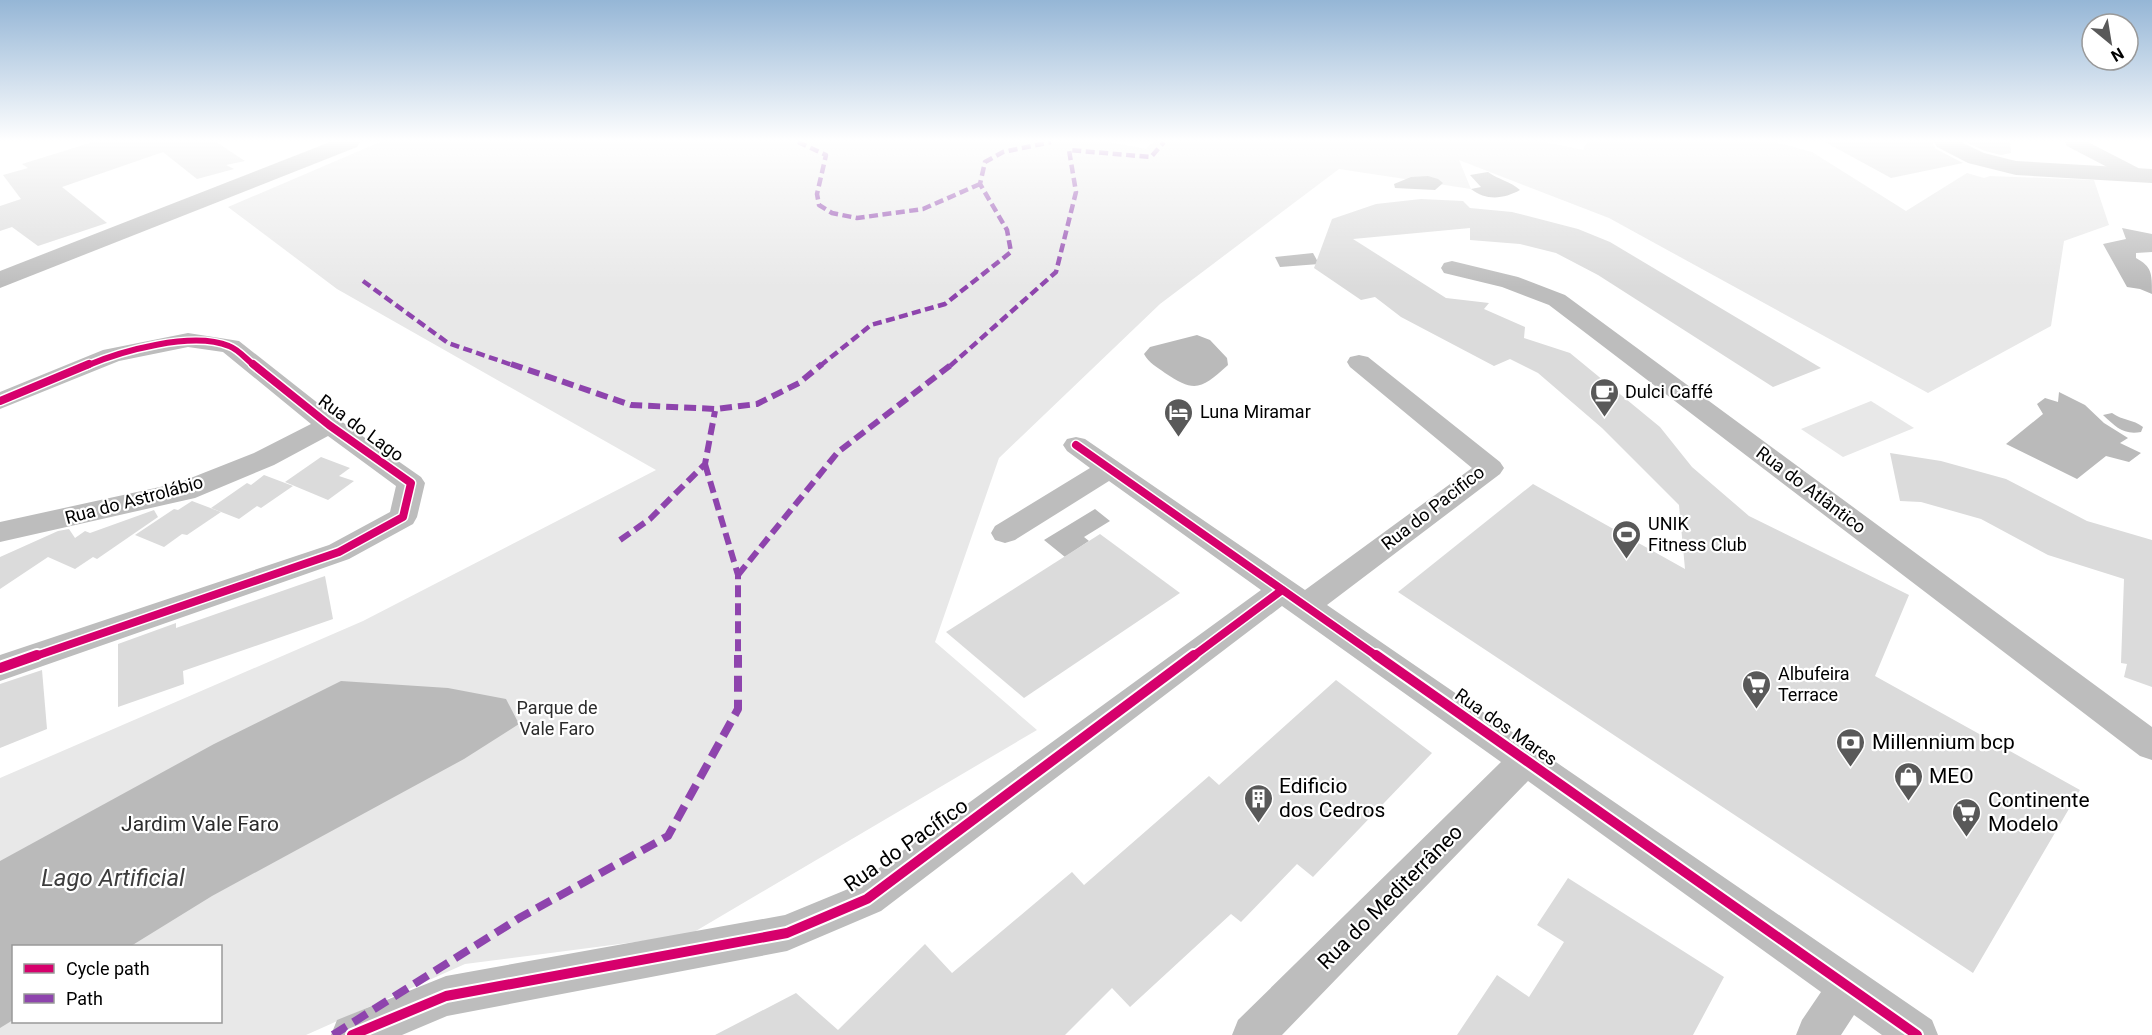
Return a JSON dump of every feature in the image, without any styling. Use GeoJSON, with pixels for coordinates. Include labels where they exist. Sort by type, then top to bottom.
{"type":"FeatureCollection","features":[{"type":"Feature","properties":{"kind":"street"},"geometry":{"type":"LineString","coordinates":[[0,280],[227,190]]}},
{"type":"Feature","properties":{"kind":"street","name":"Rua do Atlântico"},"geometry":{"type":"LineString","coordinates":[[1452,268],[1510,282],[1557,300],[2152,746]]}},
{"type":"Feature","properties":{"kind":"street","name":"Rua do Lago"},"geometry":{"type":"LineString","coordinates":[[0,401],[112,355],[188,340],[230,346],[329,425],[411,483],[403,517],[339,552],[0,669]]}},
{"type":"Feature","properties":{"kind":"street","name":"Rua do Pacifico"},"geometry":{"type":"LineString","coordinates":[[1293,598],[1490,468],[1359,362]]}},
{"type":"Feature","properties":{"kind":"street","name":"Rua do Astrolábio"},"geometry":{"type":"LineString","coordinates":[[0,532],[184,491],[264,459],[329,425]]}},
{"type":"Feature","properties":{"kind":"street","name":"Rua dos Mares"},"geometry":{"type":"LineString","coordinates":[[1076,446],[1527,759],[1917,1035]]}},
{"type":"Feature","properties":{"kind":"street"},"geometry":{"type":"LineString","coordinates":[[1005,533],[1109,469]]}},
{"type":"Feature","properties":{"kind":"street","name":"Rua do Pacífico"},"geometry":{"type":"LineString","coordinates":[[352,1035],[446,996],[787,933],[867,899],[1293,598]]}},
{"type":"Feature","properties":{"kind":"street","name":"Rua do Mediterrâneo"},"geometry":{"type":"LineString","coordinates":[[1253,1035],[1527,759]]}},
{"type":"Feature","properties":{"kind":"street"},"geometry":{"type":"LineString","coordinates":[[1816,1035],[1848,987]]}},
{"type":"Feature","properties":{"kind":"green space"},"geometry":{"type":"Polygon","coordinates":[[[267,190],[1311,190],[1160,304],[999,458],[935,642],[1037,730],[689,935],[465,964],[306,1035],[0,1035],[0,778],[363,621],[656,470],[337,289],[228,207],[267,190]]]}},
{"type":"Feature","properties":{"kind":"green space"},"geometry":{"type":"Polygon","coordinates":[[[1537,190],[1873,190],[1906,211],[1939,190],[2097,190],[2109,225],[2064,241],[2051,326],[1928,393],[1609,218],[1537,190]]]}},
{"type":"Feature","properties":{"kind":"green space"},"geometry":{"type":"Polygon","coordinates":[[[1871,401],[1914,428],[1843,457],[1801,429],[1871,401]]]}},
{"type":"Feature","properties":{"kind":"water"},"geometry":{"type":"Polygon","coordinates":[[[1473,190],[1519,190],[1495,197],[1473,190]]]}},
{"type":"Feature","properties":{"kind":"water"},"geometry":{"type":"Polygon","coordinates":[[[2122,228],[2152,234],[2152,252],[2136,253],[2136,258],[2145,264],[2150,272],[2152,294],[2127,287],[2103,244],[2126,239],[2122,228]]]}},
{"type":"Feature","properties":{"kind":"water"},"geometry":{"type":"Polygon","coordinates":[[[1313,253],[1319,264],[1280,267],[1275,257],[1313,253]]]}},
{"type":"Feature","properties":{"kind":"water"},"geometry":{"type":"Polygon","coordinates":[[[1197,335],[1210,340],[1227,358],[1228,365],[1212,379],[1198,386],[1176,380],[1153,365],[1144,354],[1150,347],[1197,335]]]}},
{"type":"Feature","properties":{"kind":"water"},"geometry":{"type":"Polygon","coordinates":[[[2059,392],[2085,405],[2104,423],[2128,438],[2120,443],[2141,453],[2129,462],[2106,456],[2077,479],[2006,444],[2043,414],[2037,404],[2045,398],[2058,402],[2059,392]]]}},
{"type":"Feature","properties":{"kind":"water"},"geometry":{"type":"Polygon","coordinates":[[[2112,413],[2139,424],[2143,427],[2141,432],[2124,431],[2103,415],[2112,413]]]}},
{"type":"Feature","properties":{"kind":"water"},"geometry":{"type":"Polygon","coordinates":[[[1095,509],[1110,521],[1084,537],[1089,541],[1065,557],[1044,540],[1095,509]]]}},
{"type":"Feature","properties":{"kind":"water","name":"Lago Artificial"},"geometry":{"type":"Polygon","coordinates":[[[341,681],[448,688],[506,699],[519,724],[464,759],[212,896],[133,945],[12,945],[12,1021],[0,1028],[0,861],[214,744],[341,681]]]}},
{"type":"Feature","properties":{"kind":"building"},"geometry":{"type":"Polygon","coordinates":[[[14,190],[66,190],[107,223],[38,246],[12,227],[0,231],[0,206],[21,199],[14,190]]]}},
{"type":"Feature","properties":{"kind":"building","name":"Albufeira Terrace"},"geometry":{"type":"Polygon","coordinates":[[[1421,199],[1463,201],[1470,208],[1512,212],[1578,229],[1610,242],[1821,368],[1773,387],[1598,275],[1556,253],[1520,244],[1470,240],[1470,228],[1353,239],[1446,298],[1489,303],[1484,309],[1525,327],[1524,338],[1570,353],[1660,427],[1692,467],[1749,516],[1909,595],[1875,676],[2080,790],[1973,973],[1398,592],[1533,484],[1685,569],[1679,505],[1602,428],[1538,373],[1510,359],[1494,366],[1401,317],[1375,297],[1361,300],[1314,268],[1332,219],[1376,204],[1421,199]]]}},
{"type":"Feature","properties":{"kind":"building"},"geometry":{"type":"Polygon","coordinates":[[[1890,453],[1941,461],[2006,479],[2087,521],[2152,540],[2152,687],[2124,677],[2127,664],[2121,663],[2124,579],[2048,555],[1981,519],[1921,502],[1900,501],[1890,453]]]}},
{"type":"Feature","properties":{"kind":"building"},"geometry":{"type":"Polygon","coordinates":[[[321,457],[350,468],[339,476],[354,481],[328,500],[285,482],[321,457]]]}},
{"type":"Feature","properties":{"kind":"building"},"geometry":{"type":"Polygon","coordinates":[[[264,475],[293,486],[261,508],[257,506],[239,519],[211,508],[247,483],[251,485],[264,475]]]}},
{"type":"Feature","properties":{"kind":"building"},"geometry":{"type":"Polygon","coordinates":[[[192,501],[221,512],[187,535],[182,534],[164,547],[135,535],[174,509],[178,510],[192,501]]]}},
{"type":"Feature","properties":{"kind":"building"},"geometry":{"type":"Polygon","coordinates":[[[154,510],[158,517],[97,559],[93,557],[75,569],[48,557],[0,589],[0,557],[58,531],[69,529],[75,538],[85,531],[90,533],[154,510]]]}},
{"type":"Feature","properties":{"kind":"building"},"geometry":{"type":"Polygon","coordinates":[[[1100,534],[1180,593],[1024,698],[946,632],[1100,534]]]}},
{"type":"Feature","properties":{"kind":"building"},"geometry":{"type":"Polygon","coordinates":[[[325,576],[333,619],[183,671],[184,684],[118,707],[118,644],[176,623],[176,628],[325,576]]]}},
{"type":"Feature","properties":{"kind":"building"},"geometry":{"type":"Polygon","coordinates":[[[42,670],[47,729],[0,748],[0,684],[42,670]]]}},
{"type":"Feature","properties":{"kind":"building","name":"Edificio dos Cedros"},"geometry":{"type":"Polygon","coordinates":[[[1336,680],[1432,753],[1313,877],[1297,864],[1241,922],[1231,914],[1130,1007],[1112,988],[1065,1035],[715,1035],[796,993],[838,1030],[925,944],[952,973],[1072,872],[1084,885],[1209,776],[1219,785],[1336,680]]]}},
{"type":"Feature","properties":{"kind":"building"},"geometry":{"type":"Polygon","coordinates":[[[1568,878],[1724,977],[1693,1035],[1457,1035],[1497,975],[1529,997],[1564,942],[1537,925],[1568,878]]]}},
{"type":"Feature","properties":{"kind":"marked path"},"geometry":{"type":"LineString","coordinates":[[818,190],[819,205],[832,213],[857,218],[923,209],[966,190]]}},
{"type":"Feature","properties":{"kind":"marked path"},"geometry":{"type":"LineString","coordinates":[[363,281],[448,343],[631,405],[716,409],[757,404],[799,383],[871,325],[945,304],[1011,252],[1007,230],[984,190]]}},
{"type":"Feature","properties":{"kind":"marked path"},"geometry":{"type":"LineString","coordinates":[[738,575],[838,452],[948,368],[1056,272],[1076,190]]}},
{"type":"Feature","properties":{"kind":"marked path"},"geometry":{"type":"LineString","coordinates":[[620,540],[650,519],[705,464],[715,411]]}},
{"type":"Feature","properties":{"kind":"marked path"},"geometry":{"type":"LineString","coordinates":[[333,1035],[521,917],[668,836],[738,709],[738,575],[705,464]]}},
{"type":"Feature","properties":{"kind":"cycle path"},"geometry":{"type":"LineString","coordinates":[[0,401],[112,355],[188,340],[230,346],[329,425],[411,483],[403,517],[339,552],[0,668]]}},
{"type":"Feature","properties":{"kind":"cycle path"},"geometry":{"type":"LineString","coordinates":[[1076,445],[1917,1035]]}},
{"type":"Feature","properties":{"kind":"cycle path"},"geometry":{"type":"LineString","coordinates":[[352,1035],[446,996],[787,933],[867,899],[1282,590]]}},
{"type":"Feature","properties":{"kind":"place","name":"Dulci Caffé"},"geometry":{"type":"Point","coordinates":[1604,418]}},
{"type":"Feature","properties":{"kind":"place","name":"Luna Miramar"},"geometry":{"type":"Point","coordinates":[1179,438]}},
{"type":"Feature","properties":{"kind":"place","name":"UNIK Fitness Club"},"geometry":{"type":"Point","coordinates":[1627,560]}},
{"type":"Feature","properties":{"kind":"place","name":"Albufeira Terrace"},"geometry":{"type":"Point","coordinates":[1757,710]}},
{"type":"Feature","properties":{"kind":"place","name":"Millennium bcp"},"geometry":{"type":"Point","coordinates":[1851,768]}},
{"type":"Feature","properties":{"kind":"place","name":"MEO"},"geometry":{"type":"Point","coordinates":[1908,802]}},
{"type":"Feature","properties":{"kind":"place","name":"Edificio dos Cedros"},"geometry":{"type":"Point","coordinates":[1258,824]}},
{"type":"Feature","properties":{"kind":"place","name":"Continente Modelo"},"geometry":{"type":"Point","coordinates":[1967,838]}},
{"type":"Feature","properties":{"kind":"park label","name":"Parque de Vale Faro"},"geometry":{"type":"Point","coordinates":[557,718]}},
{"type":"Feature","properties":{"kind":"park label","name":"Jardim Vale Faro"},"geometry":{"type":"Point","coordinates":[200,824]}}]}
